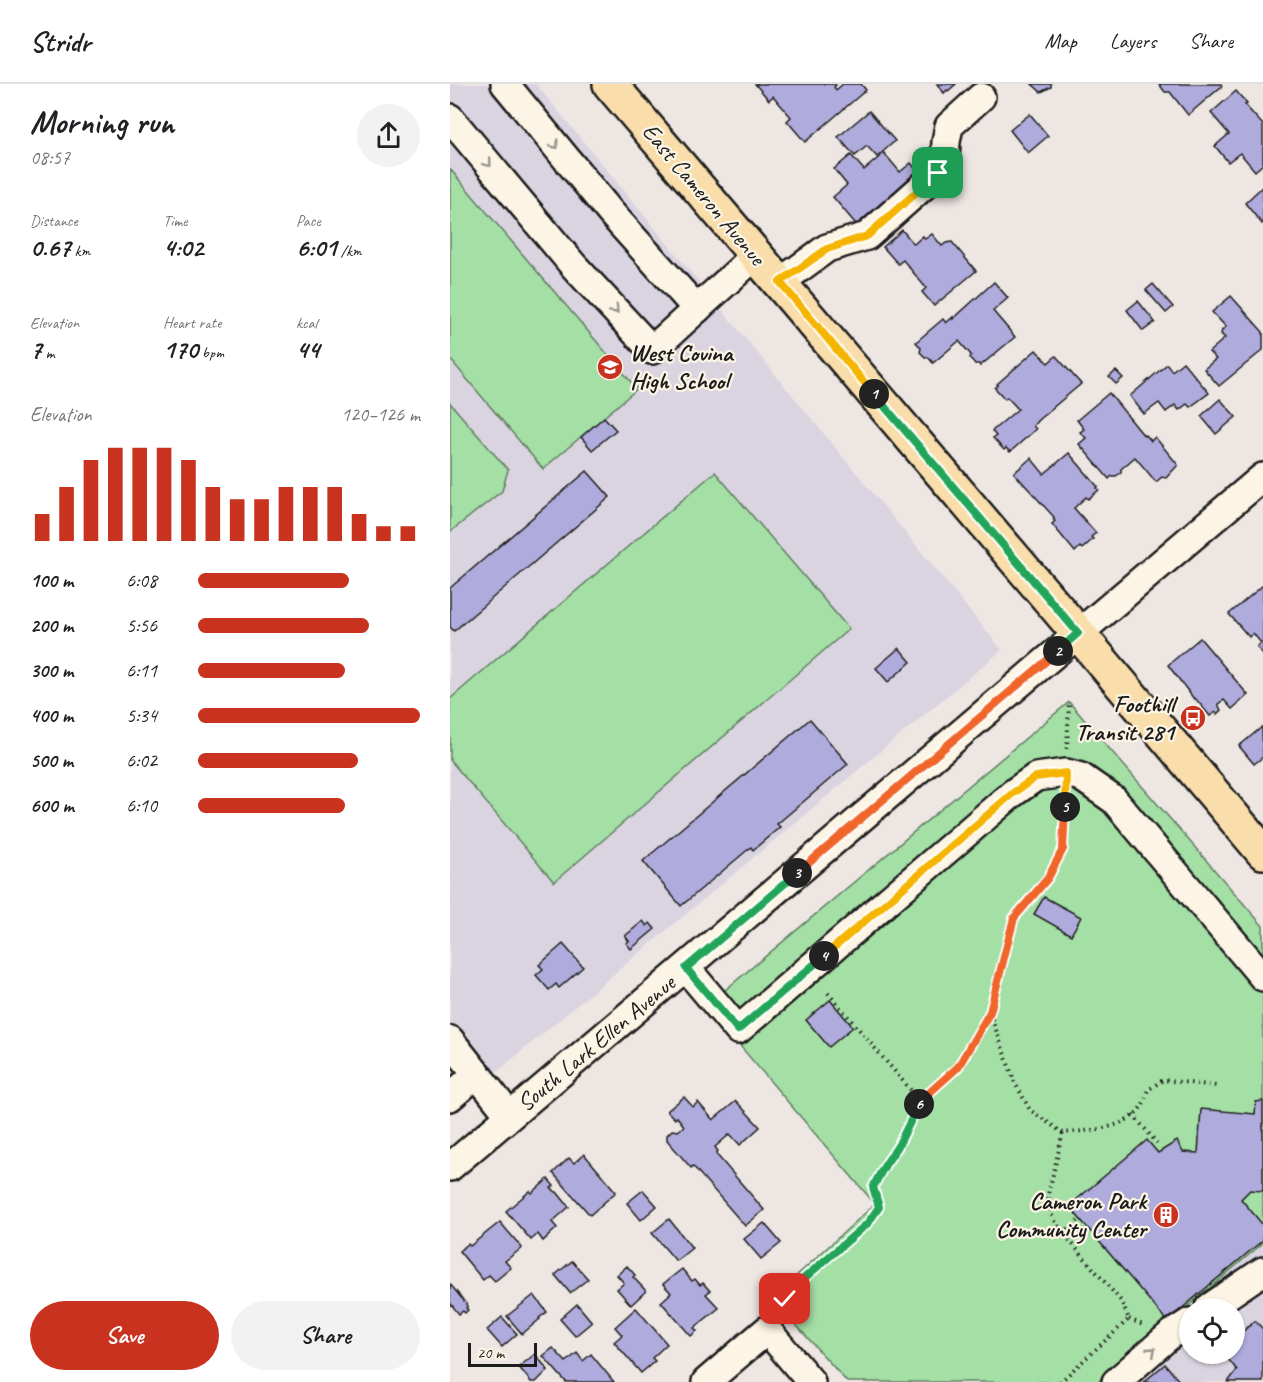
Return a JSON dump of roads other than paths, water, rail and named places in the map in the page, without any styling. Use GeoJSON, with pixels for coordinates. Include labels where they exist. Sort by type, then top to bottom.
{"type":"FeatureCollection","features":[{"type":"Feature","properties":{"kind":"main road","name":"East Cameron Avenue"},"geometry":{"type":"LineString","coordinates":[[610,84],[1263,852]]}},
{"type":"Feature","properties":{"kind":"street"},"geometry":{"type":"LineString","coordinates":[[505,84],[611,213],[697,309]]}},
{"type":"Feature","properties":{"kind":"street"},"geometry":{"type":"LineString","coordinates":[[780,282],[827,249],[867,236],[938,173],[945,159],[949,126],[981,97]]}},
{"type":"Feature","properties":{"kind":"street"},"geometry":{"type":"LineString","coordinates":[[450,118],[573,265],[652,350],[756,255]]}},
{"type":"Feature","properties":{"kind":"street","name":"South Lark Ellen Avenue"},"geometry":{"type":"LineString","coordinates":[[450,1167],[1263,477]]}},
{"type":"Feature","properties":{"kind":"street"},"geometry":{"type":"LineString","coordinates":[[686,968],[738,1030],[1013,793],[1036,777],[1066,773],[1081,777],[1114,800],[1263,977]]}},
{"type":"Feature","properties":{"kind":"street"},"geometry":{"type":"LineString","coordinates":[[450,1040],[509,1115]]}},
{"type":"Feature","properties":{"kind":"street"},"geometry":{"type":"LineString","coordinates":[[450,1097],[477,1074]]}},
{"type":"Feature","properties":{"kind":"street"},"geometry":{"type":"LineString","coordinates":[[1224,1298],[1263,1271]]}},
{"type":"Feature","properties":{"kind":"street"},"geometry":{"type":"LineString","coordinates":[[706,1382],[774,1319],[811,1382]]}},
{"type":"Feature","properties":{"kind":"street"},"geometry":{"type":"LineString","coordinates":[[1116,1382],[1179,1329]]}},
{"type":"Feature","properties":{"kind":"place","name":"West Covina High School"},"geometry":{"type":"Point","coordinates":[610,367]}},
{"type":"Feature","properties":{"kind":"place","name":"Foothill Transit 281"},"geometry":{"type":"Point","coordinates":[1193,718]}},
{"type":"Feature","properties":{"kind":"place","name":"Cameron Park Community Center"},"geometry":{"type":"Point","coordinates":[1166,1215]}}]}
